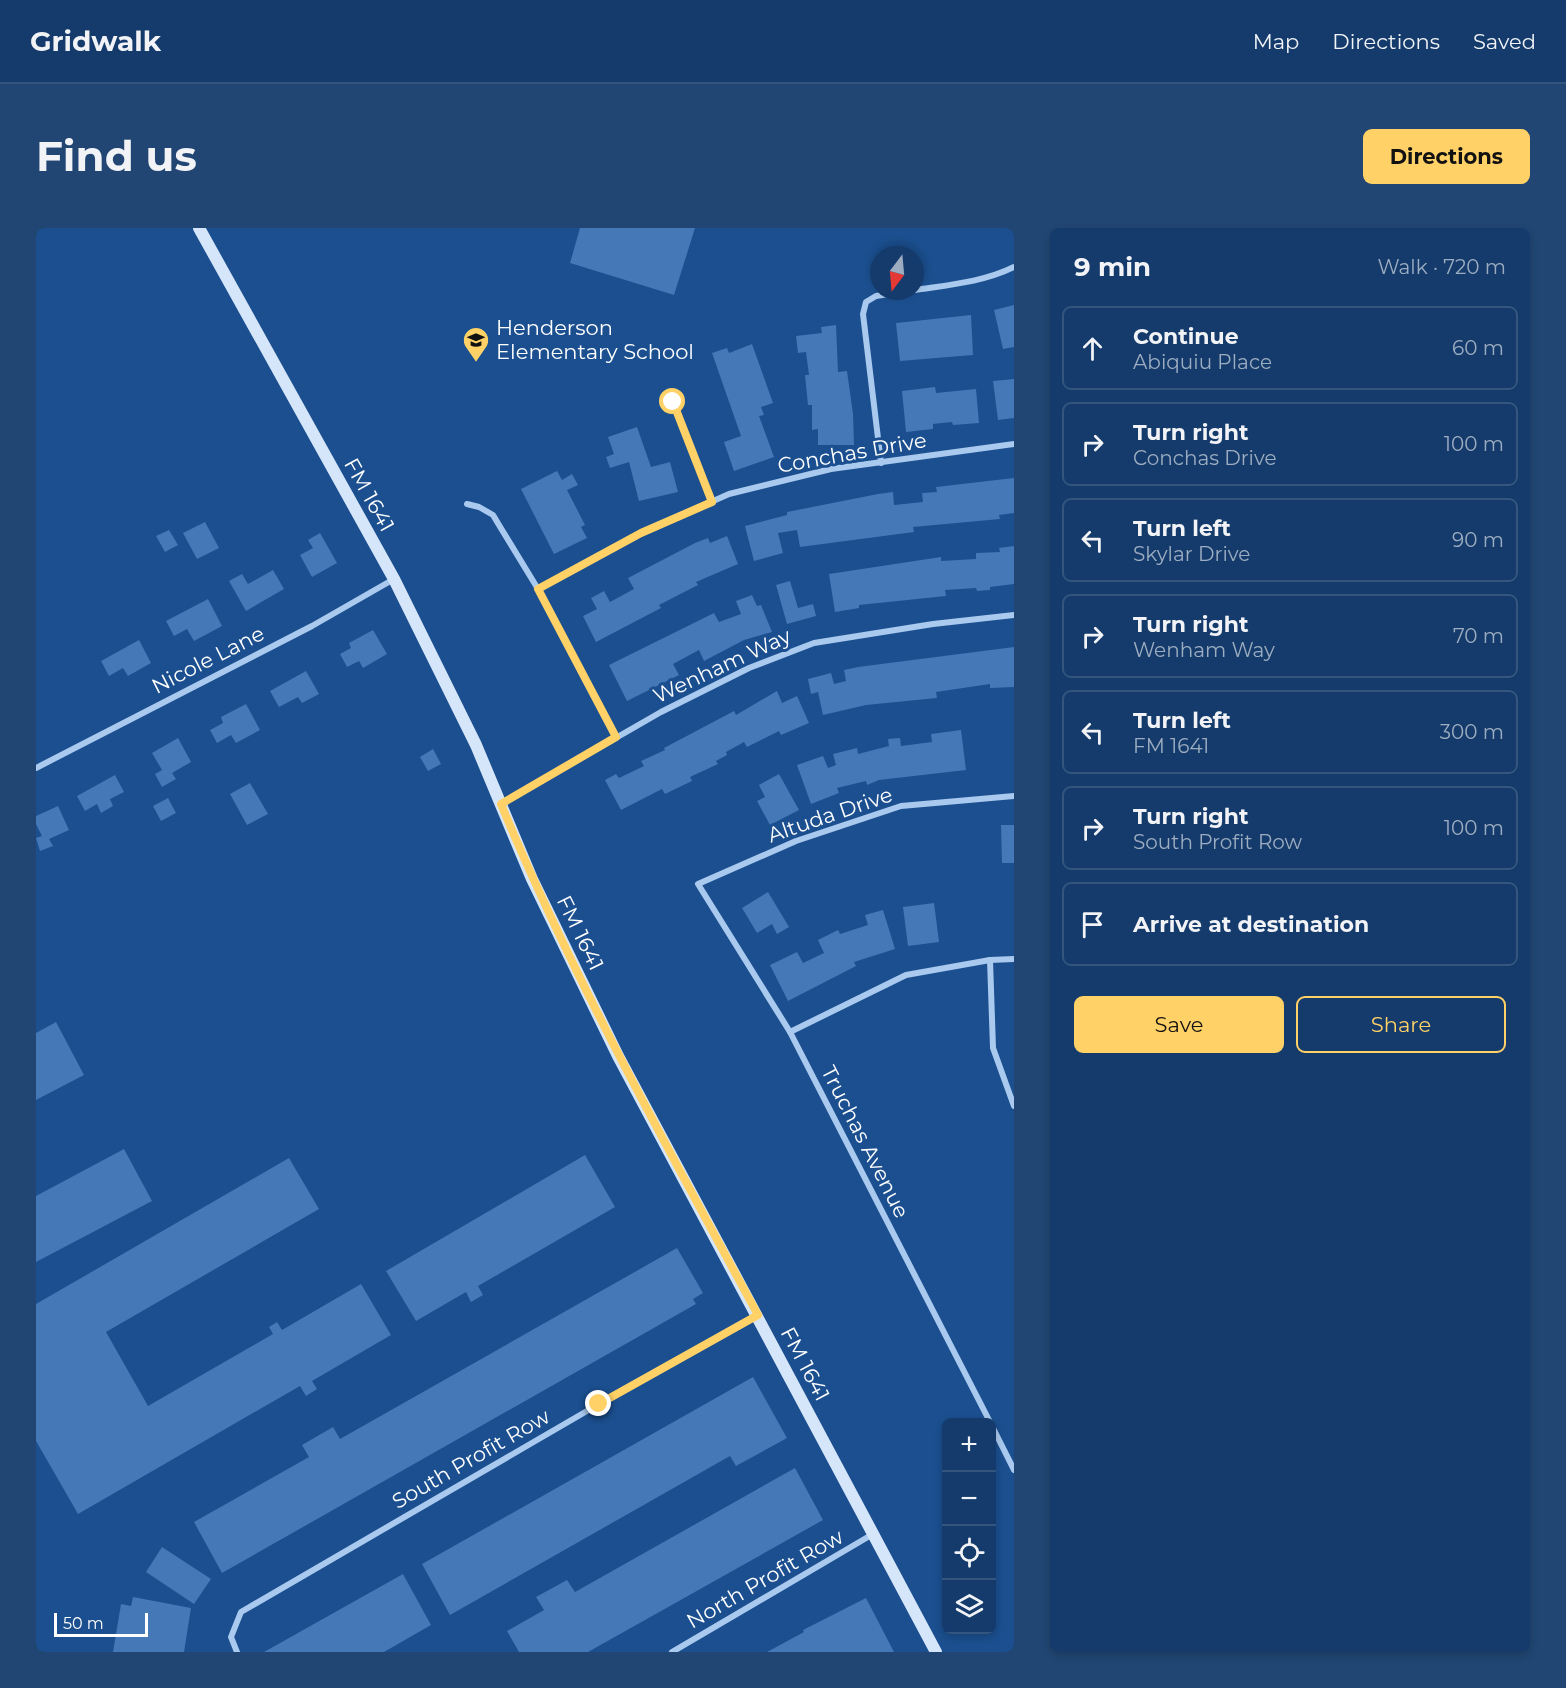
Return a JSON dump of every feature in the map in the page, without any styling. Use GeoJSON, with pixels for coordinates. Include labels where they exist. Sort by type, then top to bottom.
{"type":"FeatureCollection","features":[{"type":"Feature","properties":{"kind":"main road","name":"FM 1641"},"geometry":{"type":"LineString","coordinates":[[199,228],[394,579],[476,745],[532,879],[618,1056],[936,1652]]}},
{"type":"Feature","properties":{"kind":"street"},"geometry":{"type":"LineString","coordinates":[[924,289],[972,281],[1000,274],[1014,267]]}},
{"type":"Feature","properties":{"kind":"street"},"geometry":{"type":"LineString","coordinates":[[870,300],[866,303],[863,314],[881,463]]}},
{"type":"Feature","properties":{"kind":"street"},"geometry":{"type":"LineString","coordinates":[[673,402],[712,502]]}},
{"type":"Feature","properties":{"kind":"street","name":"Conchas Drive"},"geometry":{"type":"LineString","coordinates":[[538,589],[641,533],[729,494],[831,469],[1014,444]]}},
{"type":"Feature","properties":{"kind":"street"},"geometry":{"type":"LineString","coordinates":[[467,504],[479,507],[493,515],[538,589],[616,737]]}},
{"type":"Feature","properties":{"kind":"street","name":"Nicole Lane"},"geometry":{"type":"LineString","coordinates":[[36,768],[312,626],[394,579]]}},
{"type":"Feature","properties":{"kind":"street","name":"Wenham Way"},"geometry":{"type":"LineString","coordinates":[[501,804],[661,712],[749,668],[814,643],[933,624],[1014,615]]}},
{"type":"Feature","properties":{"kind":"street","name":"Altuda Drive"},"geometry":{"type":"LineString","coordinates":[[698,884],[796,841],[901,806],[1014,796]]}},
{"type":"Feature","properties":{"kind":"street","name":"Truchas Avenue"},"geometry":{"type":"LineString","coordinates":[[698,884],[790,1032],[988,1418]]}},
{"type":"Feature","properties":{"kind":"street"},"geometry":{"type":"LineString","coordinates":[[790,1032],[906,975],[990,960],[1014,959]]}},
{"type":"Feature","properties":{"kind":"street"},"geometry":{"type":"LineString","coordinates":[[990,960],[993,1048],[1014,1106]]}},
{"type":"Feature","properties":{"kind":"street","name":"South Profit Row"},"geometry":{"type":"LineString","coordinates":[[237,1652],[231,1636],[241,1611],[758,1315]]}},
{"type":"Feature","properties":{"kind":"street","name":"Truchas Avenue"},"geometry":{"type":"LineString","coordinates":[[996,1434],[1014,1470]]}},
{"type":"Feature","properties":{"kind":"street","name":"North Profit Row"},"geometry":{"type":"LineString","coordinates":[[672,1652],[874,1534]]}},
{"type":"Feature","properties":{"kind":"building"},"geometry":{"type":"Polygon","coordinates":[[[580,228],[695,228],[674,295],[570,263],[580,228]]]}},
{"type":"Feature","properties":{"kind":"building"},"geometry":{"type":"Polygon","coordinates":[[[1014,305],[1014,347],[1003,349],[994,310],[1014,305]]]}},
{"type":"Feature","properties":{"kind":"building"},"geometry":{"type":"Polygon","coordinates":[[[971,315],[973,355],[900,361],[896,323],[971,315]]]}},
{"type":"Feature","properties":{"kind":"building"},"geometry":{"type":"Polygon","coordinates":[[[836,325],[838,372],[847,371],[853,414],[854,445],[818,445],[818,429],[812,430],[812,405],[808,405],[805,375],[809,375],[806,352],[798,353],[796,336],[822,333],[821,327],[836,325]]]}},
{"type":"Feature","properties":{"kind":"building"},"geometry":{"type":"Polygon","coordinates":[[[752,344],[773,403],[761,407],[764,415],[759,416],[774,457],[734,471],[724,442],[741,436],[712,353],[727,348],[729,353],[752,344]]]}},
{"type":"Feature","properties":{"kind":"building"},"geometry":{"type":"Polygon","coordinates":[[[1014,379],[1014,418],[998,420],[993,381],[1014,379]]]}},
{"type":"Feature","properties":{"kind":"building"},"geometry":{"type":"Polygon","coordinates":[[[935,387],[936,393],[976,389],[979,423],[933,424],[933,429],[906,432],[902,391],[935,387]]]}},
{"type":"Feature","properties":{"kind":"building"},"geometry":{"type":"Polygon","coordinates":[[[637,427],[651,467],[670,462],[678,492],[639,501],[629,462],[610,468],[606,457],[614,454],[608,437],[637,427]]]}},
{"type":"Feature","properties":{"kind":"building"},"geometry":{"type":"Polygon","coordinates":[[[557,471],[562,480],[572,474],[578,485],[567,490],[585,525],[581,527],[587,538],[554,554],[521,489],[557,471]]]}},
{"type":"Feature","properties":{"kind":"building"},"geometry":{"type":"Polygon","coordinates":[[[1014,478],[1014,513],[999,515],[1000,519],[913,527],[914,532],[800,547],[797,530],[778,533],[783,553],[754,561],[745,526],[787,515],[787,512],[878,494],[893,492],[894,505],[923,502],[922,493],[937,492],[936,487],[1014,478]]]}},
{"type":"Feature","properties":{"kind":"building"},"geometry":{"type":"Polygon","coordinates":[[[205,522],[219,548],[197,559],[183,533],[205,522]]]}},
{"type":"Feature","properties":{"kind":"building"},"geometry":{"type":"Polygon","coordinates":[[[169,530],[178,545],[165,552],[156,536],[169,530]]]}},
{"type":"Feature","properties":{"kind":"building"},"geometry":{"type":"Polygon","coordinates":[[[320,533],[337,563],[312,577],[300,555],[313,548],[308,540],[320,533]]]}},
{"type":"Feature","properties":{"kind":"building"},"geometry":{"type":"Polygon","coordinates":[[[727,536],[738,564],[696,582],[698,585],[659,605],[661,608],[596,642],[583,616],[597,609],[591,598],[604,591],[610,602],[634,589],[628,578],[695,543],[708,538],[710,543],[727,536]]]}},
{"type":"Feature","properties":{"kind":"building"},"geometry":{"type":"Polygon","coordinates":[[[1014,546],[1014,584],[990,587],[990,590],[977,591],[976,588],[945,590],[946,596],[859,605],[859,608],[835,612],[829,574],[941,557],[941,561],[976,559],[976,553],[1000,552],[999,548],[1014,546]]]}},
{"type":"Feature","properties":{"kind":"building"},"geometry":{"type":"Polygon","coordinates":[[[273,570],[284,589],[246,611],[229,581],[242,574],[248,584],[273,570]]]}},
{"type":"Feature","properties":{"kind":"building"},"geometry":{"type":"Polygon","coordinates":[[[790,581],[798,608],[813,604],[816,616],[787,624],[776,585],[790,581]]]}},
{"type":"Feature","properties":{"kind":"building"},"geometry":{"type":"Polygon","coordinates":[[[752,595],[757,606],[761,605],[772,632],[744,640],[704,661],[699,650],[673,664],[679,675],[627,701],[609,665],[714,613],[719,622],[741,614],[736,601],[752,595]]]}},
{"type":"Feature","properties":{"kind":"building"},"geometry":{"type":"Polygon","coordinates":[[[208,599],[222,626],[194,641],[187,629],[174,636],[166,621],[208,599]]]}},
{"type":"Feature","properties":{"kind":"building"},"geometry":{"type":"Polygon","coordinates":[[[373,630],[387,654],[363,668],[359,661],[347,667],[340,654],[351,648],[349,643],[373,630]]]}},
{"type":"Feature","properties":{"kind":"building"},"geometry":{"type":"Polygon","coordinates":[[[139,640],[151,663],[128,676],[123,668],[109,676],[101,661],[139,640]]]}},
{"type":"Feature","properties":{"kind":"building"},"geometry":{"type":"Polygon","coordinates":[[[1014,647],[1014,687],[990,688],[990,684],[936,692],[937,698],[866,705],[823,715],[818,692],[811,694],[808,679],[831,673],[834,684],[846,681],[844,670],[858,667],[1014,647]]]}},
{"type":"Feature","properties":{"kind":"building"},"geometry":{"type":"Polygon","coordinates":[[[306,671],[319,694],[302,703],[298,697],[279,707],[270,691],[306,671]]]}},
{"type":"Feature","properties":{"kind":"building"},"geometry":{"type":"Polygon","coordinates":[[[777,691],[782,703],[797,696],[809,723],[781,735],[779,731],[747,747],[744,742],[726,752],[727,755],[716,761],[718,764],[690,777],[692,781],[665,794],[662,789],[621,810],[605,780],[616,774],[619,778],[644,766],[641,761],[665,750],[664,748],[734,711],[736,715],[777,691]]]}},
{"type":"Feature","properties":{"kind":"building"},"geometry":{"type":"Polygon","coordinates":[[[246,704],[260,730],[236,743],[231,735],[217,743],[210,730],[223,723],[221,717],[246,704]]]}},
{"type":"Feature","properties":{"kind":"building"},"geometry":{"type":"Polygon","coordinates":[[[961,730],[966,770],[879,780],[867,785],[866,781],[837,788],[839,793],[811,804],[797,765],[823,756],[828,768],[836,765],[833,754],[857,748],[858,754],[889,746],[888,739],[900,738],[901,746],[932,742],[931,734],[961,730]]]}},
{"type":"Feature","properties":{"kind":"building"},"geometry":{"type":"Polygon","coordinates":[[[178,738],[191,762],[172,773],[176,779],[162,787],[155,774],[162,770],[152,753],[178,738]]]}},
{"type":"Feature","properties":{"kind":"building"},"geometry":{"type":"Polygon","coordinates":[[[433,749],[441,764],[428,771],[420,757],[433,749]]]}},
{"type":"Feature","properties":{"kind":"building"},"geometry":{"type":"Polygon","coordinates":[[[779,774],[799,810],[770,825],[757,801],[765,797],[759,785],[779,774]]]}},
{"type":"Feature","properties":{"kind":"building"},"geometry":{"type":"Polygon","coordinates":[[[115,775],[124,792],[110,799],[113,806],[101,813],[97,804],[85,811],[77,796],[115,775]]]}},
{"type":"Feature","properties":{"kind":"building"},"geometry":{"type":"Polygon","coordinates":[[[250,783],[268,814],[247,825],[230,794],[250,783]]]}},
{"type":"Feature","properties":{"kind":"building"},"geometry":{"type":"Polygon","coordinates":[[[168,798],[176,813],[161,821],[153,806],[168,798]]]}},
{"type":"Feature","properties":{"kind":"building"},"geometry":{"type":"Polygon","coordinates":[[[58,806],[69,830],[49,839],[53,846],[40,851],[36,838],[42,836],[36,824],[36,816],[58,806]]]}},
{"type":"Feature","properties":{"kind":"building"},"geometry":{"type":"Polygon","coordinates":[[[1001,825],[1014,825],[1014,863],[1002,863],[1001,825]]]}},
{"type":"Feature","properties":{"kind":"building"},"geometry":{"type":"Polygon","coordinates":[[[768,892],[789,927],[777,934],[772,924],[757,933],[742,908],[768,892]]]}},
{"type":"Feature","properties":{"kind":"building"},"geometry":{"type":"Polygon","coordinates":[[[934,903],[939,942],[908,946],[903,907],[934,903]]]}},
{"type":"Feature","properties":{"kind":"building"},"geometry":{"type":"Polygon","coordinates":[[[883,910],[895,949],[854,962],[856,966],[788,1001],[770,965],[797,952],[803,963],[824,953],[818,940],[838,930],[840,934],[868,925],[865,915],[883,910]]]}},
{"type":"Feature","properties":{"kind":"building"},"geometry":{"type":"Polygon","coordinates":[[[56,1022],[84,1075],[36,1100],[36,1033],[56,1022]]]}},
{"type":"Feature","properties":{"kind":"building"},"geometry":{"type":"Polygon","coordinates":[[[124,1149],[152,1201],[36,1262],[36,1196],[124,1149]]]}},
{"type":"Feature","properties":{"kind":"building"},"geometry":{"type":"Polygon","coordinates":[[[585,1155],[615,1207],[478,1286],[483,1295],[471,1302],[466,1292],[416,1321],[386,1271],[585,1155]]]}},
{"type":"Feature","properties":{"kind":"building"},"geometry":{"type":"Polygon","coordinates":[[[289,1158],[319,1209],[106,1332],[148,1406],[273,1334],[269,1327],[277,1322],[282,1330],[361,1284],[391,1335],[312,1381],[317,1389],[306,1396],[300,1386],[78,1514],[36,1441],[36,1304],[289,1158]]]}},
{"type":"Feature","properties":{"kind":"building"},"geometry":{"type":"Polygon","coordinates":[[[677,1248],[703,1293],[693,1299],[696,1304],[222,1573],[194,1522],[309,1457],[302,1445],[333,1427],[340,1439],[677,1248]]]}},
{"type":"Feature","properties":{"kind":"building"},"geometry":{"type":"Polygon","coordinates":[[[753,1377],[787,1438],[736,1466],[730,1456],[450,1615],[422,1564],[753,1377]]]}},
{"type":"Feature","properties":{"kind":"building"},"geometry":{"type":"Polygon","coordinates":[[[795,1468],[823,1520],[588,1652],[519,1652],[507,1631],[544,1610],[536,1597],[567,1580],[575,1592],[795,1468]]]}},
{"type":"Feature","properties":{"kind":"building"},"geometry":{"type":"Polygon","coordinates":[[[162,1547],[211,1579],[194,1604],[146,1572],[162,1547]]]}},
{"type":"Feature","properties":{"kind":"building"},"geometry":{"type":"Polygon","coordinates":[[[403,1574],[431,1625],[384,1652],[264,1652],[403,1574]]]}},
{"type":"Feature","properties":{"kind":"building"},"geometry":{"type":"Polygon","coordinates":[[[133,1597],[191,1608],[184,1652],[113,1652],[121,1604],[131,1606],[133,1597]]]}},
{"type":"Feature","properties":{"kind":"building"},"geometry":{"type":"Polygon","coordinates":[[[866,1598],[894,1652],[767,1652],[804,1632],[803,1630],[866,1598]]]}},
{"type":"Feature","properties":{"kind":"place","name":"Henderson Elementary School"},"geometry":{"type":"Point","coordinates":[476,363]}},
{"type":"Feature","properties":{"kind":"route"},"geometry":{"type":"LineString","coordinates":[[599,1404],[758,1315],[618,1056],[532,879],[501,804],[616,737],[538,589],[641,533],[712,502],[673,402]]}}]}
